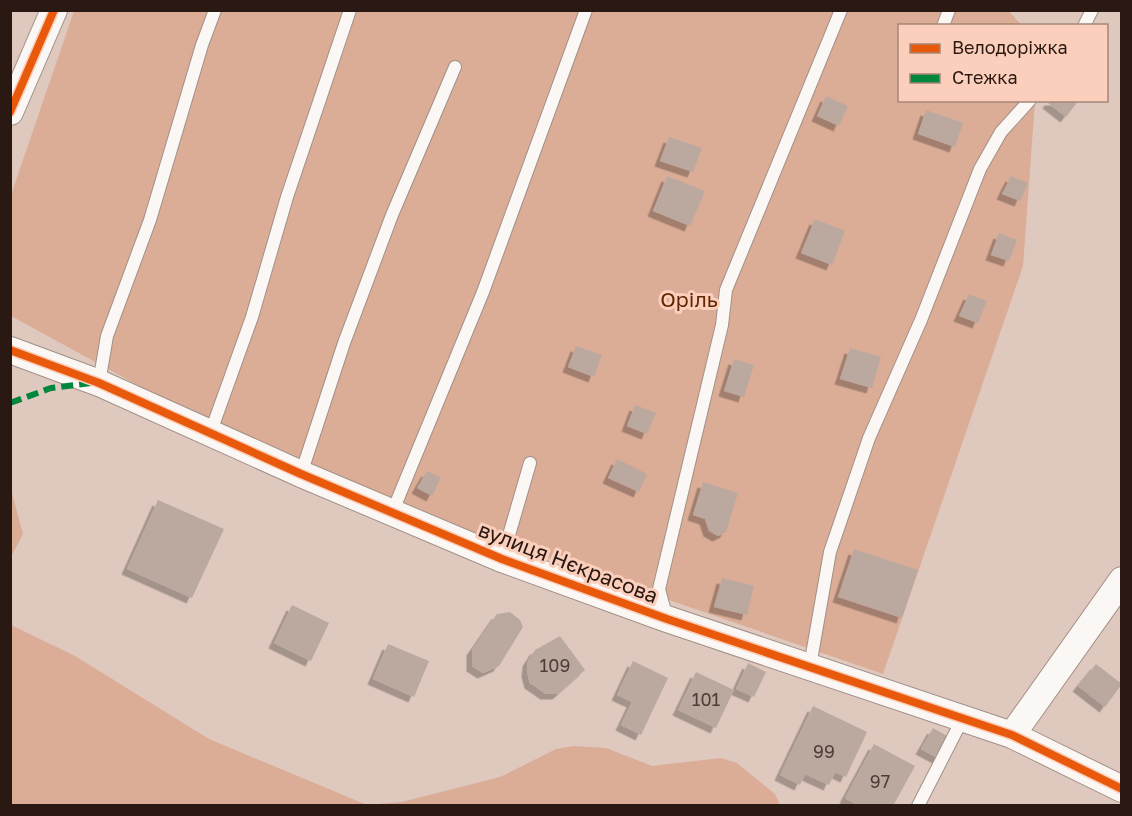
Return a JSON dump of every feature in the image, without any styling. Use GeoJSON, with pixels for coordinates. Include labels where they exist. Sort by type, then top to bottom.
{"type":"FeatureCollection","features":[{"type":"Feature","properties":{"kind":"street"},"geometry":{"type":"LineString","coordinates":[[10,112],[54,10]]}},
{"type":"Feature","properties":{"kind":"street","name":"вулиця Нєкрасова"},"geometry":{"type":"LineString","coordinates":[[10,350],[99,383],[301,474],[502,559],[667,619],[1012,735],[1122,789]]}},
{"type":"Feature","properties":{"kind":"street"},"geometry":{"type":"LineString","coordinates":[[1012,735],[1122,580]]}},
{"type":"Feature","properties":{"kind":"lane"},"geometry":{"type":"LineString","coordinates":[[99,383],[107,336],[150,220],[202,45],[215,10]]}},
{"type":"Feature","properties":{"kind":"lane"},"geometry":{"type":"LineString","coordinates":[[210,434],[252,317],[287,197],[350,10]]}},
{"type":"Feature","properties":{"kind":"lane"},"geometry":{"type":"LineString","coordinates":[[392,513],[483,292],[586,10]]}},
{"type":"Feature","properties":{"kind":"lane"},"geometry":{"type":"LineString","coordinates":[[667,619],[659,588],[722,325],[726,290],[841,10]]}},
{"type":"Feature","properties":{"kind":"lane"},"geometry":{"type":"LineString","coordinates":[[1085,24],[1092,10]]}},
{"type":"Feature","properties":{"kind":"lane"},"geometry":{"type":"LineString","coordinates":[[301,474],[344,343],[392,215],[455,68]]}},
{"type":"Feature","properties":{"kind":"lane"},"geometry":{"type":"LineString","coordinates":[[810,666],[830,552],[870,438],[921,320],[980,169],[1001,132],[1028,102]]}},
{"type":"Feature","properties":{"kind":"lane"},"geometry":{"type":"LineString","coordinates":[[502,559],[530,463]]}},
{"type":"Feature","properties":{"kind":"lane"},"geometry":{"type":"LineString","coordinates":[[918,806],[963,718]]}},
{"type":"Feature","properties":{"kind":"green space","name":"Оріль"},"geometry":{"type":"Polygon","coordinates":[[[1008,10],[1020,24],[898,24],[898,102],[1035,102],[1023,266],[883,674],[478,534],[187,412],[11,316],[11,195],[74,11],[1008,10]]]}},
{"type":"Feature","properties":{"kind":"green space"},"geometry":{"type":"Polygon","coordinates":[[[10,486],[23,534],[11,557],[10,557],[10,486]]]}},
{"type":"Feature","properties":{"kind":"green space"},"geometry":{"type":"Polygon","coordinates":[[[11,625],[75,656],[209,739],[367,805],[11,805],[11,625]]]}},
{"type":"Feature","properties":{"kind":"green space"},"geometry":{"type":"Polygon","coordinates":[[[573,746],[606,748],[652,766],[721,758],[737,763],[775,794],[780,805],[367,805],[402,802],[500,777],[556,749],[573,746]]]}},
{"type":"Feature","properties":{"kind":"building"},"geometry":{"type":"Polygon","coordinates":[[[826,96],[848,106],[839,126],[817,116],[826,96]]]}},
{"type":"Feature","properties":{"kind":"building"},"geometry":{"type":"Polygon","coordinates":[[[1049,102],[1077,102],[1066,117],[1049,102]]]}},
{"type":"Feature","properties":{"kind":"building"},"geometry":{"type":"Polygon","coordinates":[[[926,110],[963,123],[955,147],[918,134],[926,110]]]}},
{"type":"Feature","properties":{"kind":"building"},"geometry":{"type":"Polygon","coordinates":[[[669,137],[702,148],[693,172],[660,161],[669,137]]]}},
{"type":"Feature","properties":{"kind":"building"},"geometry":{"type":"Polygon","coordinates":[[[667,176],[705,191],[690,226],[653,211],[667,176]]]}},
{"type":"Feature","properties":{"kind":"building"},"geometry":{"type":"Polygon","coordinates":[[[1011,176],[1028,183],[1020,201],[1002,194],[1011,176]]]}},
{"type":"Feature","properties":{"kind":"building"},"geometry":{"type":"Polygon","coordinates":[[[815,219],[845,231],[832,265],[801,253],[815,219]]]}},
{"type":"Feature","properties":{"kind":"building"},"geometry":{"type":"Polygon","coordinates":[[[999,233],[1017,240],[1009,261],[991,255],[999,233]]]}},
{"type":"Feature","properties":{"kind":"building"},"geometry":{"type":"Polygon","coordinates":[[[969,294],[987,301],[978,323],[959,316],[969,294]]]}},
{"type":"Feature","properties":{"kind":"building"},"geometry":{"type":"Polygon","coordinates":[[[576,346],[602,355],[594,377],[568,367],[576,346]]]}},
{"type":"Feature","properties":{"kind":"building"},"geometry":{"type":"Polygon","coordinates":[[[850,348],[881,357],[872,388],[840,379],[850,348]]]}},
{"type":"Feature","properties":{"kind":"building"},"geometry":{"type":"Polygon","coordinates":[[[734,359],[754,365],[744,397],[724,391],[734,359]]]}},
{"type":"Feature","properties":{"kind":"building"},"geometry":{"type":"Polygon","coordinates":[[[635,405],[656,413],[647,434],[627,426],[635,405]]]}},
{"type":"Feature","properties":{"kind":"building"},"geometry":{"type":"Polygon","coordinates":[[[617,459],[647,474],[639,492],[608,478],[617,459]]]}},
{"type":"Feature","properties":{"kind":"building"},"geometry":{"type":"Polygon","coordinates":[[[427,471],[441,478],[432,496],[417,488],[427,471]]]}},
{"type":"Feature","properties":{"kind":"building"},"geometry":{"type":"Polygon","coordinates":[[[703,482],[738,493],[726,532],[718,536],[709,531],[705,519],[693,515],[703,482]]]}},
{"type":"Feature","properties":{"kind":"building"},"geometry":{"type":"Polygon","coordinates":[[[158,500],[224,529],[192,598],[127,569],[158,500]]]}},
{"type":"Feature","properties":{"kind":"building"},"geometry":{"type":"Polygon","coordinates":[[[854,549],[918,570],[902,618],[838,597],[854,549]]]}},
{"type":"Feature","properties":{"kind":"building"},"geometry":{"type":"Polygon","coordinates":[[[722,578],[754,586],[747,615],[714,607],[722,578]]]}},
{"type":"Feature","properties":{"kind":"building"},"geometry":{"type":"Polygon","coordinates":[[[292,605],[329,623],[311,661],[274,643],[292,605]]]}},
{"type":"Feature","properties":{"kind":"building"},"geometry":{"type":"Polygon","coordinates":[[[510,612],[520,620],[523,627],[499,666],[483,673],[472,666],[472,650],[497,614],[510,612]]]}},
{"type":"Feature","properties":{"kind":"building"},"geometry":{"type":"Polygon","coordinates":[[[560,636],[585,670],[558,694],[546,694],[530,683],[527,672],[528,661],[535,650],[560,636]]]}},
{"type":"Feature","properties":{"kind":"building"},"geometry":{"type":"Polygon","coordinates":[[[388,644],[429,661],[414,697],[373,679],[388,644]]]}},
{"type":"Feature","properties":{"kind":"building"},"geometry":{"type":"Polygon","coordinates":[[[633,661],[668,678],[641,735],[621,725],[632,702],[617,695],[633,661]]]}},
{"type":"Feature","properties":{"kind":"building"},"geometry":{"type":"Polygon","coordinates":[[[748,663],[766,672],[754,697],[736,689],[748,663]]]}},
{"type":"Feature","properties":{"kind":"building"},"geometry":{"type":"Polygon","coordinates":[[[1096,664],[1122,684],[1105,707],[1078,686],[1096,664]]]}},
{"type":"Feature","properties":{"kind":"building"},"geometry":{"type":"Polygon","coordinates":[[[696,672],[734,690],[716,728],[678,710],[696,672]]]}},
{"type":"Feature","properties":{"kind":"building"},"geometry":{"type":"Polygon","coordinates":[[[813,706],[867,732],[846,777],[835,772],[829,785],[805,774],[800,785],[780,775],[813,706]]]}},
{"type":"Feature","properties":{"kind":"building"},"geometry":{"type":"Polygon","coordinates":[[[933,728],[949,737],[938,758],[921,749],[933,728]]]}},
{"type":"Feature","properties":{"kind":"building"},"geometry":{"type":"Polygon","coordinates":[[[874,744],[915,766],[893,806],[859,806],[845,798],[874,744]]]}},
{"type":"Feature","properties":{"kind":"marked path"},"geometry":{"type":"LineString","coordinates":[[10,403],[51,388],[92,383]]}},
{"type":"Feature","properties":{"kind":"cycle path"},"geometry":{"type":"LineString","coordinates":[[10,112],[54,10]]}},
{"type":"Feature","properties":{"kind":"cycle path"},"geometry":{"type":"LineString","coordinates":[[10,350],[99,383],[301,474],[502,559],[667,619],[1012,735],[1122,789]]}}]}
